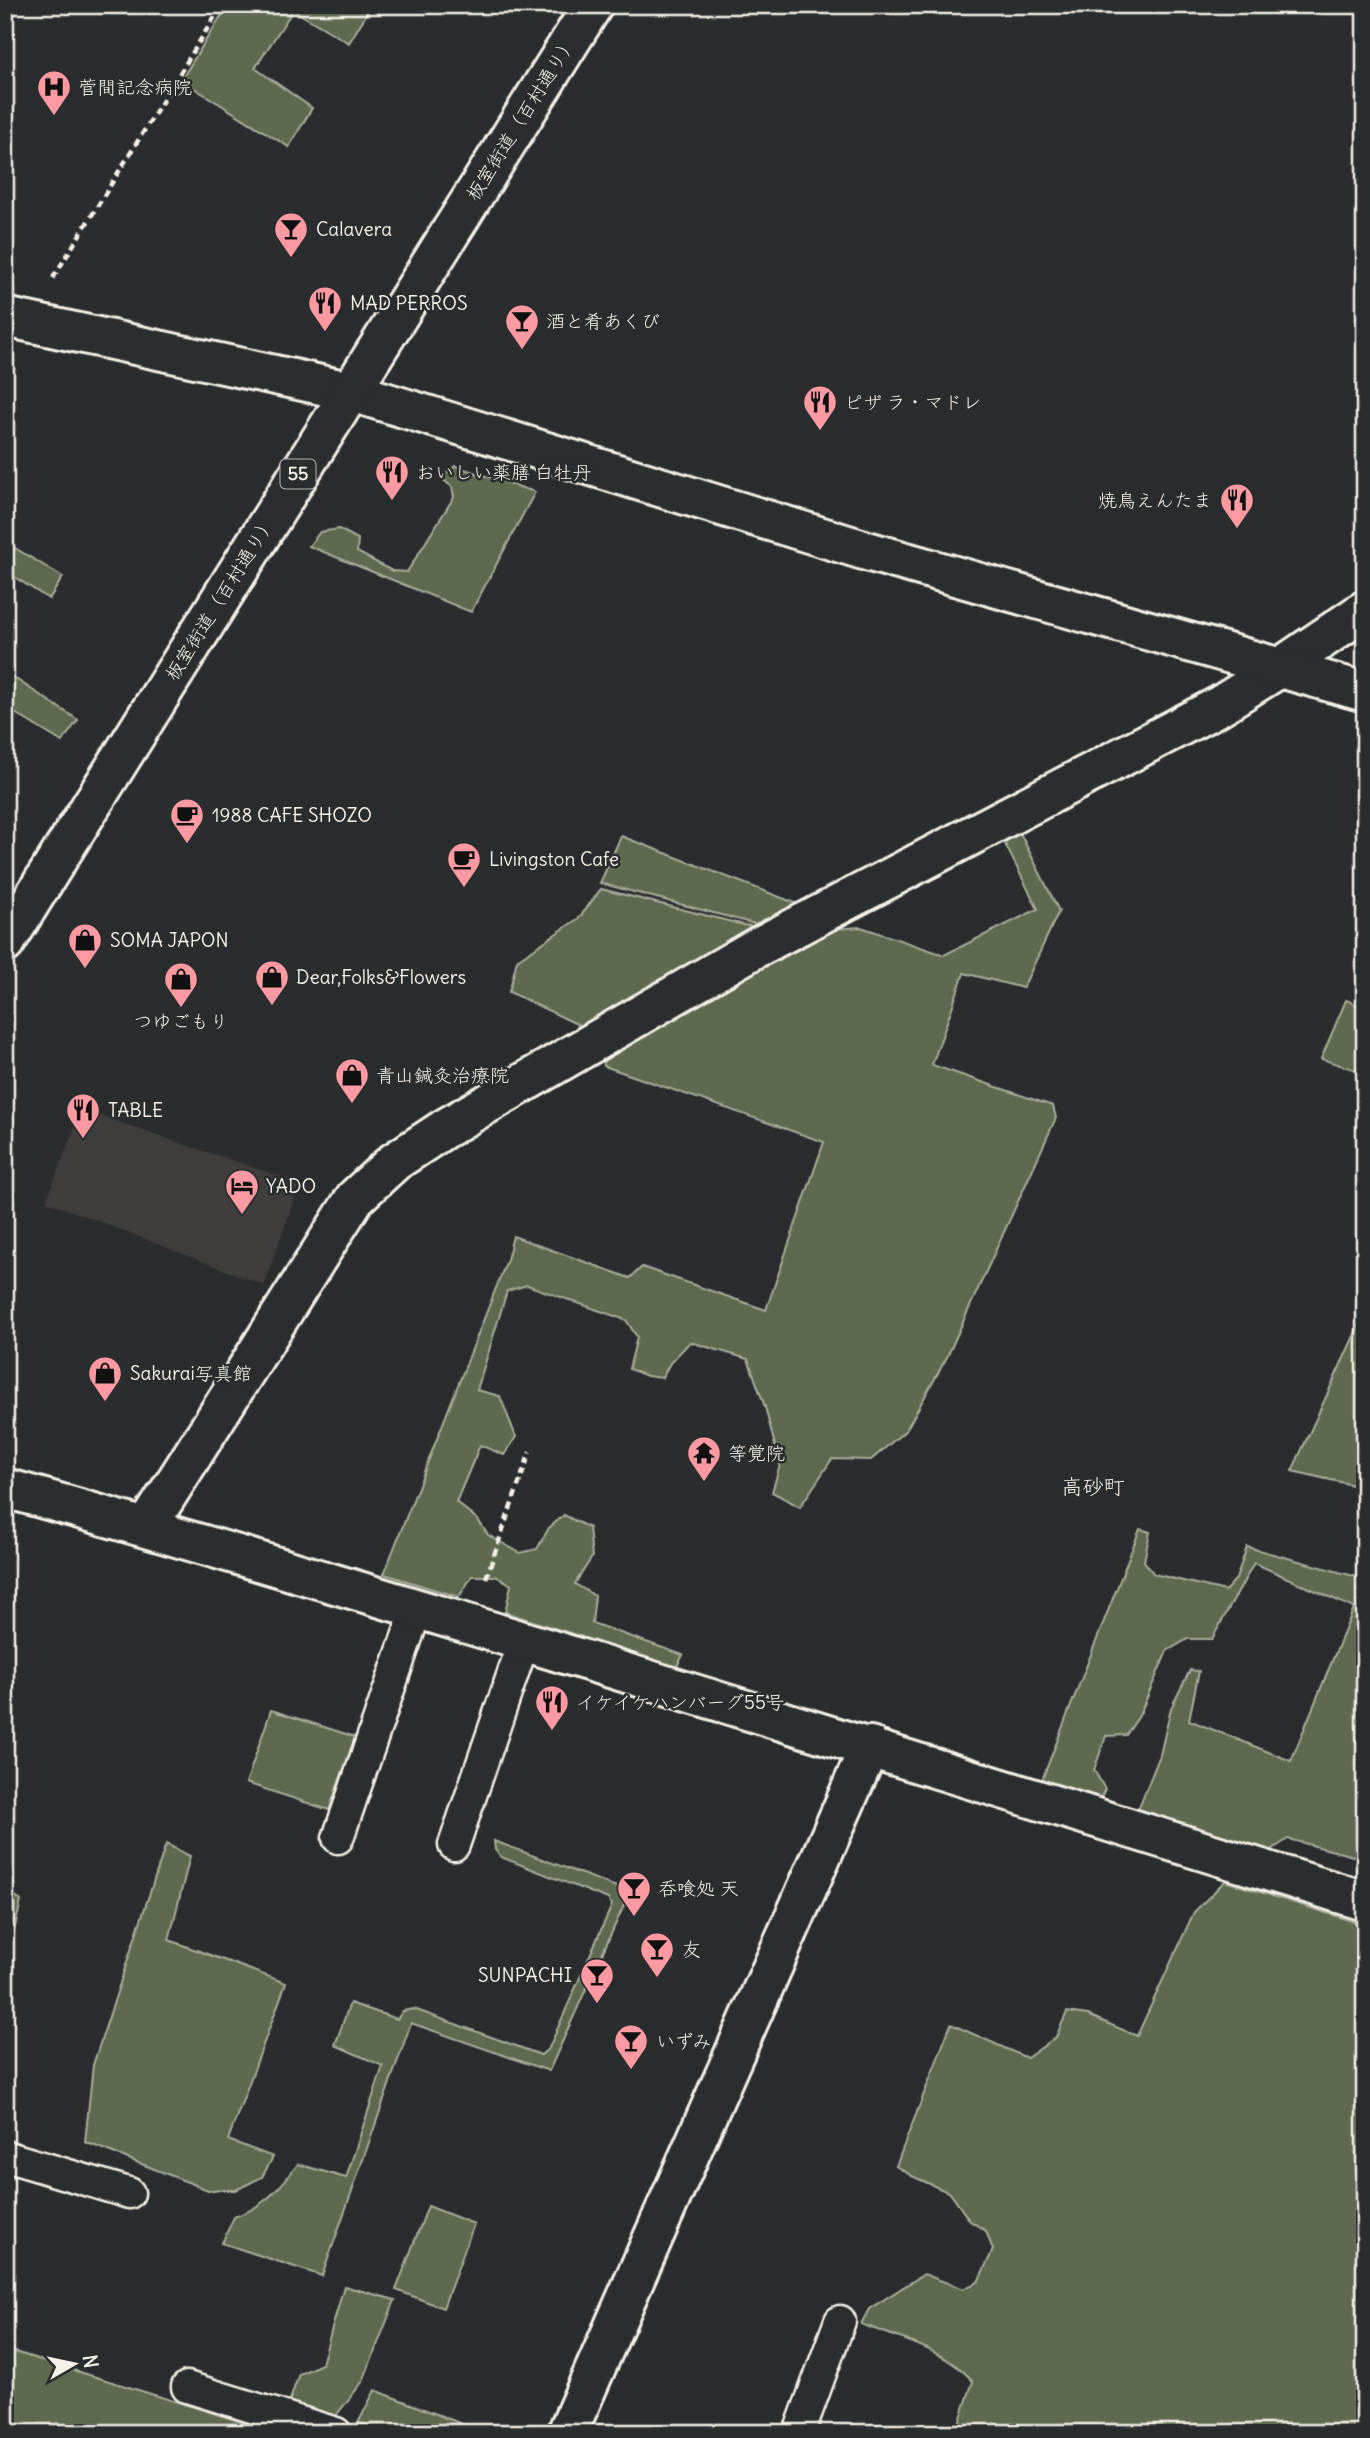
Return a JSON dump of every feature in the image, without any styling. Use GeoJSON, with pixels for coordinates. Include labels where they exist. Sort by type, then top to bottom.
{"type":"FeatureCollection","features":[{"type":"Feature","properties":{"kind":"street","name":"板室街道（百村通り）"},"geometry":{"type":"LineString","coordinates":[[5,943],[593,5]]}},
{"type":"Feature","properties":{"kind":"street"},"geometry":{"type":"LineString","coordinates":[[15,319],[349,391],[867,551],[1365,692]]}},
{"type":"Feature","properties":{"kind":"street"},"geometry":{"type":"LineString","coordinates":[[147,1527],[355,1198],[394,1162],[444,1129],[754,949],[1219,706],[1365,610]]}},
{"type":"Feature","properties":{"kind":"street"},"geometry":{"type":"LineString","coordinates":[[5,1488],[147,1527],[417,1608],[1365,1901]]}},
{"type":"Feature","properties":{"kind":"street"},"geometry":{"type":"LineString","coordinates":[[567,2433],[870,1746]]}},
{"type":"Feature","properties":{"kind":"lane"},"geometry":{"type":"LineString","coordinates":[[338,1838],[417,1608]]}},
{"type":"Feature","properties":{"kind":"lane"},"geometry":{"type":"LineString","coordinates":[[454,1845],[524,1641]]}},
{"type":"Feature","properties":{"kind":"lane"},"geometry":{"type":"LineString","coordinates":[[5,2156],[129,2193]]}},
{"type":"Feature","properties":{"kind":"lane"},"geometry":{"type":"LineString","coordinates":[[799,2433],[840,2321]]}},
{"type":"Feature","properties":{"kind":"lane"},"geometry":{"type":"LineString","coordinates":[[187,2387],[336,2433]]}},
{"type":"Feature","properties":{"kind":"path"},"geometry":{"type":"LineString","coordinates":[[15,319],[222,5]]}},
{"type":"Feature","properties":{"kind":"path"},"geometry":{"type":"LineString","coordinates":[[469,1625],[530,1452]]}},
{"type":"Feature","properties":{"kind":"shaded area"},"geometry":{"type":"Polygon","coordinates":[[[82,1110],[300,1183],[264,1285],[46,1201],[82,1110]]]}},
{"type":"Feature","properties":{"kind":"green space"},"geometry":{"type":"Polygon","coordinates":[[[228,5],[372,5],[349,43],[293,10],[255,68],[312,108],[289,147],[181,80],[228,5]]]}},
{"type":"Feature","properties":{"kind":"green space"},"geometry":{"type":"Polygon","coordinates":[[[455,466],[535,492],[471,612],[309,546],[320,532],[339,529],[358,539],[357,552],[392,571],[407,572],[454,497],[452,487],[441,478],[455,466]]]}},
{"type":"Feature","properties":{"kind":"green space"},"geometry":{"type":"Polygon","coordinates":[[[5,542],[63,577],[49,599],[5,571],[5,542]]]}},
{"type":"Feature","properties":{"kind":"green space"},"geometry":{"type":"Polygon","coordinates":[[[5,672],[78,720],[62,742],[5,707],[5,672]]]}},
{"type":"Feature","properties":{"kind":"green space"},"geometry":{"type":"Polygon","coordinates":[[[1018,829],[1059,911],[1023,988],[964,973],[932,1065],[1053,1106],[1056,1118],[947,1357],[906,1430],[871,1460],[832,1459],[800,1507],[772,1492],[780,1465],[765,1407],[748,1359],[690,1342],[670,1363],[662,1378],[647,1376],[629,1369],[637,1337],[626,1320],[527,1285],[507,1291],[477,1390],[500,1396],[516,1437],[504,1455],[480,1445],[456,1502],[478,1520],[488,1535],[520,1553],[537,1549],[549,1528],[564,1515],[589,1528],[592,1557],[575,1584],[595,1596],[592,1623],[683,1655],[676,1668],[505,1612],[511,1585],[497,1576],[472,1576],[459,1597],[384,1574],[507,1260],[513,1236],[630,1278],[642,1267],[766,1310],[824,1142],[604,1066],[600,1035],[509,992],[517,960],[579,918],[601,889],[744,925],[793,932],[861,927],[944,955],[1038,909],[1003,840],[1018,829]]]}},
{"type":"Feature","properties":{"kind":"green space"},"geometry":{"type":"Polygon","coordinates":[[[621,836],[798,904],[755,924],[600,883],[621,836]]]}},
{"type":"Feature","properties":{"kind":"green space"},"geometry":{"type":"Polygon","coordinates":[[[1346,1000],[1365,1008],[1365,1073],[1321,1059],[1346,1000]]]}},
{"type":"Feature","properties":{"kind":"green space"},"geometry":{"type":"Polygon","coordinates":[[[1365,1312],[1365,1460],[1353,1485],[1292,1471],[1365,1312]]]}},
{"type":"Feature","properties":{"kind":"green space"},"geometry":{"type":"Polygon","coordinates":[[[1140,1529],[1150,1532],[1144,1561],[1154,1574],[1225,1591],[1236,1579],[1247,1547],[1365,1579],[1365,1845],[1361,1858],[1288,1839],[1264,1855],[1137,1812],[1160,1755],[1171,1708],[1190,1670],[1199,1671],[1189,1720],[1291,1761],[1354,1608],[1254,1563],[1212,1639],[1188,1639],[1167,1651],[1139,1716],[1126,1735],[1106,1736],[1094,1770],[1105,1789],[1099,1801],[1042,1780],[1140,1529]]]}},
{"type":"Feature","properties":{"kind":"green space"},"geometry":{"type":"Polygon","coordinates":[[[271,1710],[355,1737],[329,1810],[246,1783],[271,1710]]]}},
{"type":"Feature","properties":{"kind":"green space"},"geometry":{"type":"Polygon","coordinates":[[[494,1841],[630,1892],[549,2071],[411,2023],[322,2276],[222,2243],[234,2217],[254,2208],[270,2196],[298,2164],[346,2178],[383,2066],[335,2045],[350,2003],[397,2019],[403,2011],[414,2009],[541,2055],[549,2048],[612,1905],[608,1899],[501,1857],[495,1850],[494,1841]]]}},
{"type":"Feature","properties":{"kind":"green space"},"geometry":{"type":"Polygon","coordinates":[[[166,1844],[190,1856],[169,1940],[286,1983],[228,2140],[273,2157],[262,2177],[236,2190],[208,2190],[85,2142],[93,2065],[166,1844]]]}},
{"type":"Feature","properties":{"kind":"green space"},"geometry":{"type":"Polygon","coordinates":[[[1225,1881],[1365,1925],[1365,2433],[956,2433],[973,2381],[935,2353],[861,2324],[869,2309],[924,2274],[963,2289],[978,2282],[993,2250],[986,2231],[970,2221],[950,2193],[896,2166],[951,2024],[1027,2058],[1056,2037],[1067,2012],[1088,2015],[1137,2036],[1194,1912],[1225,1881]]]}},
{"type":"Feature","properties":{"kind":"green space"},"geometry":{"type":"Polygon","coordinates":[[[5,1890],[21,1901],[6,1966],[5,1890]]]}},
{"type":"Feature","properties":{"kind":"green space"},"geometry":{"type":"Polygon","coordinates":[[[428,2206],[474,2224],[443,2308],[396,2290],[428,2206]]]}},
{"type":"Feature","properties":{"kind":"green space"},"geometry":{"type":"Polygon","coordinates":[[[344,2286],[395,2300],[363,2381],[334,2418],[289,2403],[299,2374],[322,2364],[344,2286]]]}},
{"type":"Feature","properties":{"kind":"green space"},"geometry":{"type":"Polygon","coordinates":[[[5,2349],[278,2433],[5,2433],[5,2349]]]}},
{"type":"Feature","properties":{"kind":"green space"},"geometry":{"type":"Polygon","coordinates":[[[375,2390],[485,2433],[393,2433],[358,2423],[375,2390]]]}},
{"type":"Feature","properties":{"kind":"place","name":"菅間記念病院"},"geometry":{"type":"Point","coordinates":[54,117]}},
{"type":"Feature","properties":{"kind":"place","name":"Calavera"},"geometry":{"type":"Point","coordinates":[291,259]}},
{"type":"Feature","properties":{"kind":"place","name":"MAD PERROS"},"geometry":{"type":"Point","coordinates":[325,333]}},
{"type":"Feature","properties":{"kind":"place","name":"酒と肴あくび"},"geometry":{"type":"Point","coordinates":[522,351]}},
{"type":"Feature","properties":{"kind":"place","name":"ピザ ラ・マドレ"},"geometry":{"type":"Point","coordinates":[820,432]}},
{"type":"Feature","properties":{"kind":"place","name":"おいしい薬膳 白牡丹"},"geometry":{"type":"Point","coordinates":[392,502]}},
{"type":"Feature","properties":{"kind":"place","name":"焼鳥えんたま"},"geometry":{"type":"Point","coordinates":[1237,530]}},
{"type":"Feature","properties":{"kind":"place","name":"1988 CAFE SHOZO"},"geometry":{"type":"Point","coordinates":[187,845]}},
{"type":"Feature","properties":{"kind":"place","name":"Livingston Cafe"},"geometry":{"type":"Point","coordinates":[464,889]}},
{"type":"Feature","properties":{"kind":"place","name":"SOMA JAPON"},"geometry":{"type":"Point","coordinates":[85,970]}},
{"type":"Feature","properties":{"kind":"place","name":"Dear,Folks&Flowers"},"geometry":{"type":"Point","coordinates":[272,1007]}},
{"type":"Feature","properties":{"kind":"place","name":"つゆごもり"},"geometry":{"type":"Point","coordinates":[181,1009]}},
{"type":"Feature","properties":{"kind":"place","name":"青山鍼灸治療院"},"geometry":{"type":"Point","coordinates":[352,1105]}},
{"type":"Feature","properties":{"kind":"place","name":"TABLE"},"geometry":{"type":"Point","coordinates":[83,1140]}},
{"type":"Feature","properties":{"kind":"place","name":"YADO"},"geometry":{"type":"Point","coordinates":[242,1216]}},
{"type":"Feature","properties":{"kind":"place","name":"Sakurai写真館"},"geometry":{"type":"Point","coordinates":[105,1403]}},
{"type":"Feature","properties":{"kind":"place","name":"等覚院"},"geometry":{"type":"Point","coordinates":[704,1483]}},
{"type":"Feature","properties":{"kind":"place","name":"イケイケハンバーグ55号"},"geometry":{"type":"Point","coordinates":[552,1732]}},
{"type":"Feature","properties":{"kind":"place","name":"呑喰処 天"},"geometry":{"type":"Point","coordinates":[634,1918]}},
{"type":"Feature","properties":{"kind":"place","name":"友"},"geometry":{"type":"Point","coordinates":[657,1979]}},
{"type":"Feature","properties":{"kind":"place","name":"SUNPACHI"},"geometry":{"type":"Point","coordinates":[597,2005]}},
{"type":"Feature","properties":{"kind":"place","name":"いずみ"},"geometry":{"type":"Point","coordinates":[631,2071]}},
{"type":"Feature","properties":{"kind":"district","name":"高砂町"},"geometry":{"type":"Point","coordinates":[1093,1487]}}]}
